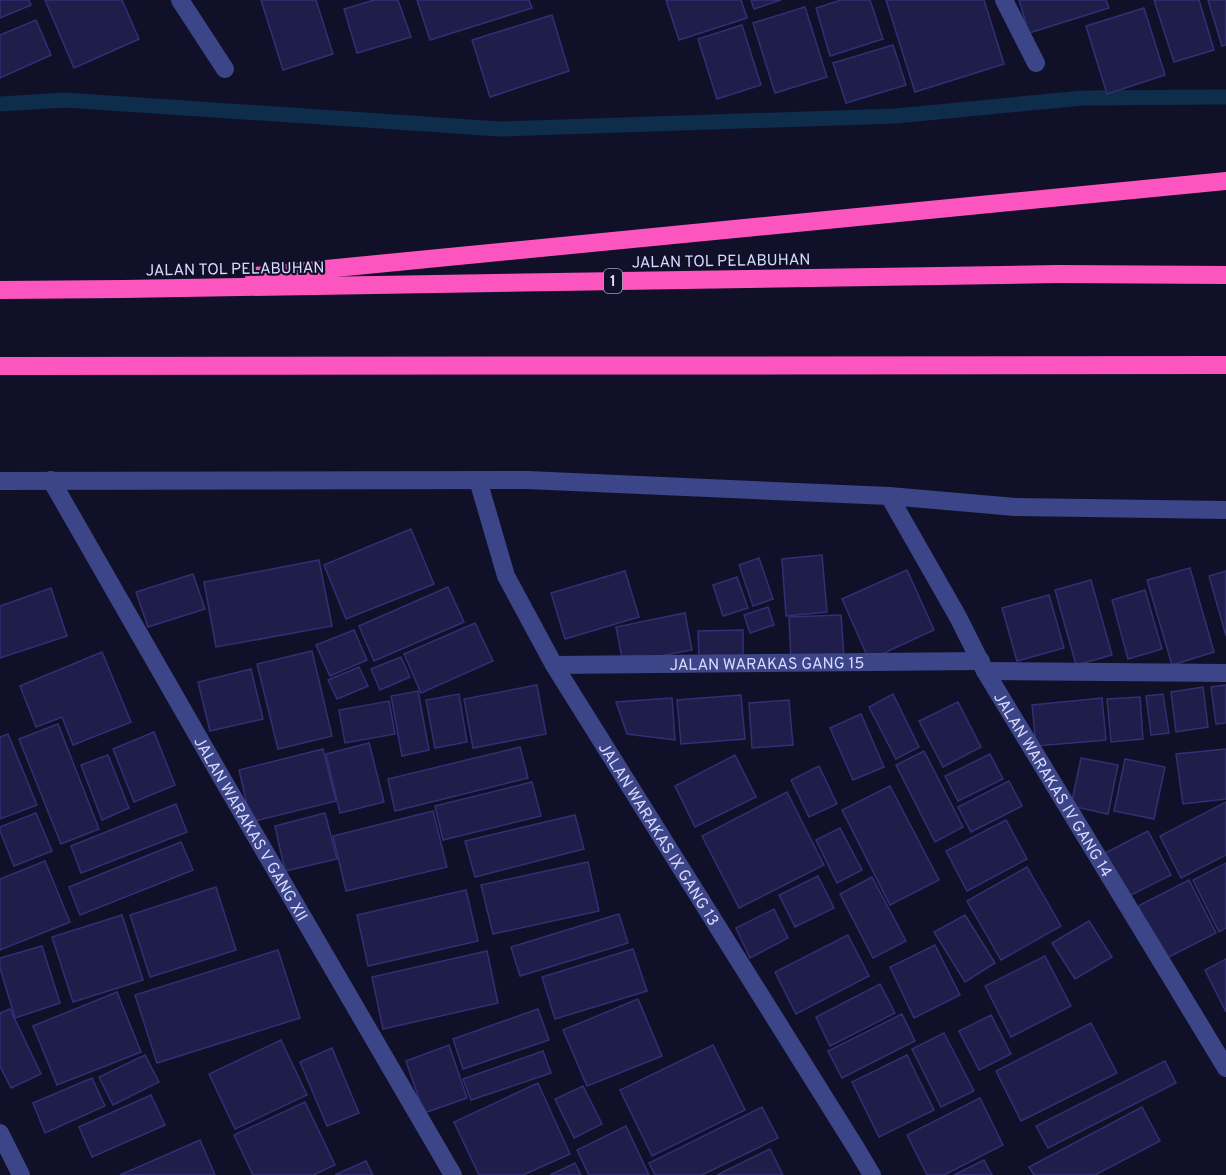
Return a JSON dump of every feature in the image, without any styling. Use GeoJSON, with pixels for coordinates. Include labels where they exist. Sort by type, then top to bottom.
{"type":"FeatureCollection","features":[{"type":"Feature","properties":{"kind":"highway"},"geometry":{"type":"LineString","coordinates":[[123,289],[1226,181]]}},
{"type":"Feature","properties":{"kind":"highway","name":"JALAN TOL PELABUHAN"},"geometry":{"type":"LineString","coordinates":[[0,290],[1057,274],[1226,275]]}},
{"type":"Feature","properties":{"kind":"highway"},"geometry":{"type":"LineString","coordinates":[[0,366],[1226,364]]}},
{"type":"Feature","properties":{"kind":"street"},"geometry":{"type":"LineString","coordinates":[[180,0],[225,69]]}},
{"type":"Feature","properties":{"kind":"street"},"geometry":{"type":"LineString","coordinates":[[1004,0],[1036,63]]}},
{"type":"Feature","properties":{"kind":"street","name":"JALAN WARAKAS V GANG XII"},"geometry":{"type":"LineString","coordinates":[[51,480],[453,1175]]}},
{"type":"Feature","properties":{"kind":"street"},"geometry":{"type":"LineString","coordinates":[[0,481],[478,480],[889,496],[1015,507],[1226,510]]}},
{"type":"Feature","properties":{"kind":"street","name":"JALAN WARAKAS IX GANG 13"},"geometry":{"type":"LineString","coordinates":[[478,480],[506,576],[554,666],[872,1175]]}},
{"type":"Feature","properties":{"kind":"street","name":"JALAN WARAKAS IV GANG 14"},"geometry":{"type":"LineString","coordinates":[[889,496],[958,617],[983,666],[1226,1068]]}},
{"type":"Feature","properties":{"kind":"street","name":"JALAN WARAKAS GANG 15"},"geometry":{"type":"LineString","coordinates":[[554,666],[983,666],[1226,673]]}},
{"type":"Feature","properties":{"kind":"street"},"geometry":{"type":"LineString","coordinates":[[0,1133],[21,1175]]}},
{"type":"Feature","properties":{"kind":"building"},"geometry":{"type":"Polygon","coordinates":[[[0,0],[29,0],[31,5],[0,18],[0,0]]]}},
{"type":"Feature","properties":{"kind":"building"},"geometry":{"type":"Polygon","coordinates":[[[45,0],[122,0],[139,39],[74,68],[45,0]]]}},
{"type":"Feature","properties":{"kind":"building"},"geometry":{"type":"Polygon","coordinates":[[[261,0],[316,0],[333,54],[283,70],[261,0]]]}},
{"type":"Feature","properties":{"kind":"building"},"geometry":{"type":"Polygon","coordinates":[[[374,0],[398,0],[411,37],[357,53],[344,9],[374,0]]]}},
{"type":"Feature","properties":{"kind":"building"},"geometry":{"type":"Polygon","coordinates":[[[417,0],[529,0],[532,8],[430,40],[417,0]]]}},
{"type":"Feature","properties":{"kind":"building"},"geometry":{"type":"Polygon","coordinates":[[[666,0],[741,0],[747,18],[679,40],[666,0]]]}},
{"type":"Feature","properties":{"kind":"building"},"geometry":{"type":"Polygon","coordinates":[[[751,0],[781,0],[754,9],[751,0]]]}},
{"type":"Feature","properties":{"kind":"building"},"geometry":{"type":"Polygon","coordinates":[[[841,0],[870,0],[883,39],[830,56],[816,8],[841,0]]]}},
{"type":"Feature","properties":{"kind":"building"},"geometry":{"type":"Polygon","coordinates":[[[886,0],[984,0],[1004,64],[915,92],[886,0]]]}},
{"type":"Feature","properties":{"kind":"building"},"geometry":{"type":"Polygon","coordinates":[[[1019,0],[1106,0],[1109,8],[1029,33],[1019,0]]]}},
{"type":"Feature","properties":{"kind":"building"},"geometry":{"type":"Polygon","coordinates":[[[1154,0],[1199,0],[1214,50],[1174,62],[1154,0]]]}},
{"type":"Feature","properties":{"kind":"building"},"geometry":{"type":"Polygon","coordinates":[[[1208,0],[1226,0],[1226,45],[1222,46],[1208,0]]]}},
{"type":"Feature","properties":{"kind":"building"},"geometry":{"type":"Polygon","coordinates":[[[805,7],[827,77],[775,93],[753,23],[805,7]]]}},
{"type":"Feature","properties":{"kind":"building"},"geometry":{"type":"Polygon","coordinates":[[[1144,8],[1165,75],[1107,94],[1086,26],[1144,8]]]}},
{"type":"Feature","properties":{"kind":"building"},"geometry":{"type":"Polygon","coordinates":[[[552,15],[569,71],[490,97],[472,40],[552,15]]]}},
{"type":"Feature","properties":{"kind":"building"},"geometry":{"type":"Polygon","coordinates":[[[36,20],[51,55],[0,78],[0,35],[36,20]]]}},
{"type":"Feature","properties":{"kind":"building"},"geometry":{"type":"Polygon","coordinates":[[[742,25],[761,85],[717,99],[698,39],[742,25]]]}},
{"type":"Feature","properties":{"kind":"building"},"geometry":{"type":"Polygon","coordinates":[[[893,45],[906,85],[846,103],[833,63],[893,45]]]}},
{"type":"Feature","properties":{"kind":"building"},"geometry":{"type":"Polygon","coordinates":[[[411,529],[434,584],[346,619],[324,565],[411,529]]]}},
{"type":"Feature","properties":{"kind":"building"},"geometry":{"type":"Polygon","coordinates":[[[822,555],[827,612],[786,616],[782,559],[822,555]]]}},
{"type":"Feature","properties":{"kind":"building"},"geometry":{"type":"Polygon","coordinates":[[[759,558],[773,599],[753,606],[739,565],[759,558]]]}},
{"type":"Feature","properties":{"kind":"building"},"geometry":{"type":"Polygon","coordinates":[[[319,560],[332,626],[216,647],[204,582],[319,560]]]}},
{"type":"Feature","properties":{"kind":"building"},"geometry":{"type":"Polygon","coordinates":[[[1190,568],[1214,652],[1172,665],[1147,580],[1190,568]]]}},
{"type":"Feature","properties":{"kind":"building"},"geometry":{"type":"Polygon","coordinates":[[[907,570],[934,630],[869,660],[842,599],[907,570]]]}},
{"type":"Feature","properties":{"kind":"building"},"geometry":{"type":"Polygon","coordinates":[[[625,571],[639,617],[565,639],[551,593],[625,571]]]}},
{"type":"Feature","properties":{"kind":"building"},"geometry":{"type":"Polygon","coordinates":[[[1226,571],[1226,636],[1209,576],[1226,571]]]}},
{"type":"Feature","properties":{"kind":"building"},"geometry":{"type":"Polygon","coordinates":[[[193,574],[205,609],[148,627],[136,592],[193,574]]]}},
{"type":"Feature","properties":{"kind":"building"},"geometry":{"type":"Polygon","coordinates":[[[737,577],[748,608],[723,616],[713,585],[737,577]]]}},
{"type":"Feature","properties":{"kind":"building"},"geometry":{"type":"Polygon","coordinates":[[[1091,580],[1112,655],[1076,665],[1055,590],[1091,580]]]}},
{"type":"Feature","properties":{"kind":"building"},"geometry":{"type":"Polygon","coordinates":[[[448,587],[464,622],[374,661],[359,626],[448,587]]]}},
{"type":"Feature","properties":{"kind":"building"},"geometry":{"type":"Polygon","coordinates":[[[51,588],[67,636],[0,658],[0,606],[51,588]]]}},
{"type":"Feature","properties":{"kind":"building"},"geometry":{"type":"Polygon","coordinates":[[[1145,590],[1162,649],[1128,659],[1112,600],[1145,590]]]}},
{"type":"Feature","properties":{"kind":"building"},"geometry":{"type":"Polygon","coordinates":[[[1049,595],[1064,648],[1017,661],[1002,608],[1049,595]]]}},
{"type":"Feature","properties":{"kind":"building"},"geometry":{"type":"Polygon","coordinates":[[[768,607],[774,625],[750,633],[744,615],[768,607]]]}},
{"type":"Feature","properties":{"kind":"building"},"geometry":{"type":"Polygon","coordinates":[[[685,613],[692,650],[623,663],[616,627],[685,613]]]}},
{"type":"Feature","properties":{"kind":"building"},"geometry":{"type":"Polygon","coordinates":[[[841,615],[844,657],[791,660],[789,617],[841,615]]]}},
{"type":"Feature","properties":{"kind":"building"},"geometry":{"type":"Polygon","coordinates":[[[475,623],[493,661],[421,693],[404,654],[475,623]]]}},
{"type":"Feature","properties":{"kind":"building"},"geometry":{"type":"Polygon","coordinates":[[[354,630],[367,660],[330,676],[316,645],[354,630]]]}},
{"type":"Feature","properties":{"kind":"building"},"geometry":{"type":"Polygon","coordinates":[[[743,630],[743,656],[699,658],[698,631],[743,630]]]}},
{"type":"Feature","properties":{"kind":"building"},"geometry":{"type":"Polygon","coordinates":[[[312,651],[332,736],[278,749],[257,664],[312,651]]]}},
{"type":"Feature","properties":{"kind":"building"},"geometry":{"type":"Polygon","coordinates":[[[102,652],[131,722],[73,745],[62,717],[36,727],[20,686],[102,652]]]}},
{"type":"Feature","properties":{"kind":"building"},"geometry":{"type":"Polygon","coordinates":[[[401,657],[410,677],[380,690],[371,669],[401,657]]]}},
{"type":"Feature","properties":{"kind":"building"},"geometry":{"type":"Polygon","coordinates":[[[359,667],[368,686],[337,699],[328,680],[359,667]]]}},
{"type":"Feature","properties":{"kind":"building"},"geometry":{"type":"Polygon","coordinates":[[[251,669],[263,719],[210,731],[198,682],[251,669]]]}},
{"type":"Feature","properties":{"kind":"building"},"geometry":{"type":"Polygon","coordinates":[[[537,685],[546,734],[473,748],[464,699],[537,685]]]}},
{"type":"Feature","properties":{"kind":"building"},"geometry":{"type":"Polygon","coordinates":[[[1226,685],[1226,723],[1216,724],[1211,687],[1226,685]]]}},
{"type":"Feature","properties":{"kind":"building"},"geometry":{"type":"Polygon","coordinates":[[[1203,687],[1208,727],[1176,732],[1171,692],[1203,687]]]}},
{"type":"Feature","properties":{"kind":"building"},"geometry":{"type":"Polygon","coordinates":[[[418,691],[429,750],[402,756],[391,696],[418,691]]]}},
{"type":"Feature","properties":{"kind":"building"},"geometry":{"type":"Polygon","coordinates":[[[459,694],[467,742],[435,748],[426,700],[459,694]]]}},
{"type":"Feature","properties":{"kind":"building"},"geometry":{"type":"Polygon","coordinates":[[[893,694],[919,747],[896,759],[869,707],[893,694]]]}},
{"type":"Feature","properties":{"kind":"building"},"geometry":{"type":"Polygon","coordinates":[[[1163,694],[1169,733],[1151,735],[1146,696],[1163,694]]]}},
{"type":"Feature","properties":{"kind":"building"},"geometry":{"type":"Polygon","coordinates":[[[741,695],[745,739],[681,744],[677,700],[741,695]]]}},
{"type":"Feature","properties":{"kind":"building"},"geometry":{"type":"Polygon","coordinates":[[[1140,697],[1143,739],[1111,742],[1107,699],[1140,697]]]}},
{"type":"Feature","properties":{"kind":"building"},"geometry":{"type":"Polygon","coordinates":[[[672,698],[675,740],[627,734],[616,702],[672,698]]]}},
{"type":"Feature","properties":{"kind":"building"},"geometry":{"type":"Polygon","coordinates":[[[1102,698],[1106,740],[1036,746],[1032,705],[1102,698]]]}},
{"type":"Feature","properties":{"kind":"building"},"geometry":{"type":"Polygon","coordinates":[[[789,700],[793,745],[752,748],[749,703],[789,700]]]}},
{"type":"Feature","properties":{"kind":"building"},"geometry":{"type":"Polygon","coordinates":[[[389,701],[395,734],[345,743],[339,710],[389,701]]]}},
{"type":"Feature","properties":{"kind":"building"},"geometry":{"type":"Polygon","coordinates":[[[958,702],[981,747],[943,767],[919,721],[958,702]]]}},
{"type":"Feature","properties":{"kind":"building"},"geometry":{"type":"Polygon","coordinates":[[[861,714],[884,767],[853,780],[830,728],[861,714]]]}},
{"type":"Feature","properties":{"kind":"building"},"geometry":{"type":"Polygon","coordinates":[[[58,724],[99,829],[61,844],[19,739],[58,724]]]}},
{"type":"Feature","properties":{"kind":"building"},"geometry":{"type":"Polygon","coordinates":[[[154,732],[175,785],[134,802],[113,749],[154,732]]]}},
{"type":"Feature","properties":{"kind":"building"},"geometry":{"type":"Polygon","coordinates":[[[8,734],[37,805],[0,819],[0,737],[8,734]]]}},
{"type":"Feature","properties":{"kind":"building"},"geometry":{"type":"Polygon","coordinates":[[[369,743],[384,802],[340,813],[326,754],[369,743]]]}},
{"type":"Feature","properties":{"kind":"building"},"geometry":{"type":"Polygon","coordinates":[[[520,747],[528,778],[395,811],[388,779],[520,747]]]}},
{"type":"Feature","properties":{"kind":"building"},"geometry":{"type":"Polygon","coordinates":[[[323,749],[336,801],[251,822],[239,770],[323,749]]]}},
{"type":"Feature","properties":{"kind":"building"},"geometry":{"type":"Polygon","coordinates":[[[1226,749],[1226,799],[1183,804],[1176,754],[1226,749]]]}},
{"type":"Feature","properties":{"kind":"building"},"geometry":{"type":"Polygon","coordinates":[[[924,751],[963,827],[935,842],[896,765],[924,751]]]}},
{"type":"Feature","properties":{"kind":"building"},"geometry":{"type":"Polygon","coordinates":[[[990,754],[1003,779],[958,801],[945,776],[990,754]]]}},
{"type":"Feature","properties":{"kind":"building"},"geometry":{"type":"Polygon","coordinates":[[[108,755],[129,808],[102,820],[81,765],[108,755]]]}},
{"type":"Feature","properties":{"kind":"building"},"geometry":{"type":"Polygon","coordinates":[[[735,755],[756,797],[695,827],[675,786],[735,755]]]}},
{"type":"Feature","properties":{"kind":"building"},"geometry":{"type":"Polygon","coordinates":[[[1081,758],[1118,765],[1108,814],[1071,806],[1081,758]]]}},
{"type":"Feature","properties":{"kind":"building"},"geometry":{"type":"Polygon","coordinates":[[[1125,759],[1165,767],[1154,819],[1114,811],[1125,759]]]}},
{"type":"Feature","properties":{"kind":"building"},"geometry":{"type":"Polygon","coordinates":[[[819,766],[837,804],[809,817],[791,780],[819,766]]]}},
{"type":"Feature","properties":{"kind":"building"},"geometry":{"type":"Polygon","coordinates":[[[1009,781],[1022,806],[971,832],[958,807],[1009,781]]]}},
{"type":"Feature","properties":{"kind":"building"},"geometry":{"type":"Polygon","coordinates":[[[532,782],[541,816],[443,840],[435,806],[532,782]]]}},
{"type":"Feature","properties":{"kind":"building"},"geometry":{"type":"Polygon","coordinates":[[[890,786],[939,880],[890,905],[842,810],[890,786]]]}},
{"type":"Feature","properties":{"kind":"building"},"geometry":{"type":"Polygon","coordinates":[[[787,792],[824,865],[739,908],[702,836],[787,792]]]}},
{"type":"Feature","properties":{"kind":"building"},"geometry":{"type":"Polygon","coordinates":[[[1226,802],[1226,855],[1181,878],[1160,836],[1226,802]]]}},
{"type":"Feature","properties":{"kind":"building"},"geometry":{"type":"Polygon","coordinates":[[[176,804],[187,832],[81,873],[71,846],[176,804]]]}},
{"type":"Feature","properties":{"kind":"building"},"geometry":{"type":"Polygon","coordinates":[[[433,811],[447,867],[346,891],[333,836],[433,811]]]}},
{"type":"Feature","properties":{"kind":"building"},"geometry":{"type":"Polygon","coordinates":[[[36,813],[52,851],[14,866],[0,827],[36,813]]]}},
{"type":"Feature","properties":{"kind":"building"},"geometry":{"type":"Polygon","coordinates":[[[325,813],[337,859],[285,871],[275,826],[325,813]]]}},
{"type":"Feature","properties":{"kind":"building"},"geometry":{"type":"Polygon","coordinates":[[[575,815],[584,849],[475,877],[465,841],[575,815]]]}},
{"type":"Feature","properties":{"kind":"building"},"geometry":{"type":"Polygon","coordinates":[[[1006,820],[1027,859],[967,891],[946,851],[1006,820]]]}},
{"type":"Feature","properties":{"kind":"building"},"geometry":{"type":"Polygon","coordinates":[[[840,828],[862,870],[837,883],[816,840],[840,828]]]}},
{"type":"Feature","properties":{"kind":"building"},"geometry":{"type":"Polygon","coordinates":[[[1148,831],[1171,875],[1127,897],[1105,853],[1148,831]]]}},
{"type":"Feature","properties":{"kind":"building"},"geometry":{"type":"Polygon","coordinates":[[[181,842],[193,870],[80,915],[69,887],[181,842]]]}},
{"type":"Feature","properties":{"kind":"building"},"geometry":{"type":"Polygon","coordinates":[[[45,861],[70,922],[0,950],[0,879],[45,861]]]}},
{"type":"Feature","properties":{"kind":"building"},"geometry":{"type":"Polygon","coordinates":[[[588,862],[599,911],[493,934],[481,885],[588,862]]]}},
{"type":"Feature","properties":{"kind":"building"},"geometry":{"type":"Polygon","coordinates":[[[1226,863],[1226,928],[1219,932],[1193,880],[1226,863]]]}},
{"type":"Feature","properties":{"kind":"building"},"geometry":{"type":"Polygon","coordinates":[[[1027,867],[1061,926],[1001,960],[967,901],[1027,867]]]}},
{"type":"Feature","properties":{"kind":"building"},"geometry":{"type":"Polygon","coordinates":[[[818,876],[834,908],[795,927],[779,895],[818,876]]]}},
{"type":"Feature","properties":{"kind":"building"},"geometry":{"type":"Polygon","coordinates":[[[872,877],[906,941],[873,958],[840,894],[872,877]]]}},
{"type":"Feature","properties":{"kind":"building"},"geometry":{"type":"Polygon","coordinates":[[[1189,880],[1216,933],[1165,959],[1138,906],[1189,880]]]}},
{"type":"Feature","properties":{"kind":"building"},"geometry":{"type":"Polygon","coordinates":[[[216,887],[236,950],[150,977],[130,915],[216,887]]]}},
{"type":"Feature","properties":{"kind":"building"},"geometry":{"type":"Polygon","coordinates":[[[466,890],[478,941],[368,966],[357,915],[466,890]]]}},
{"type":"Feature","properties":{"kind":"building"},"geometry":{"type":"Polygon","coordinates":[[[774,909],[788,938],[750,958],[736,928],[774,909]]]}},
{"type":"Feature","properties":{"kind":"building"},"geometry":{"type":"Polygon","coordinates":[[[619,914],[628,943],[520,976],[511,947],[619,914]]]}},
{"type":"Feature","properties":{"kind":"building"},"geometry":{"type":"Polygon","coordinates":[[[122,915],[143,980],[73,1002],[52,937],[122,915]]]}},
{"type":"Feature","properties":{"kind":"building"},"geometry":{"type":"Polygon","coordinates":[[[965,915],[995,963],[965,982],[934,932],[965,915]]]}},
{"type":"Feature","properties":{"kind":"building"},"geometry":{"type":"Polygon","coordinates":[[[1089,921],[1112,957],[1075,979],[1052,943],[1089,921]]]}},
{"type":"Feature","properties":{"kind":"building"},"geometry":{"type":"Polygon","coordinates":[[[848,935],[869,976],[796,1014],[775,972],[848,935]]]}},
{"type":"Feature","properties":{"kind":"building"},"geometry":{"type":"Polygon","coordinates":[[[935,945],[960,995],[914,1018],[890,967],[935,945]]]}},
{"type":"Feature","properties":{"kind":"building"},"geometry":{"type":"Polygon","coordinates":[[[42,946],[60,1003],[15,1018],[0,968],[0,958],[42,946]]]}},
{"type":"Feature","properties":{"kind":"building"},"geometry":{"type":"Polygon","coordinates":[[[633,949],[647,991],[555,1019],[542,977],[633,949]]]}},
{"type":"Feature","properties":{"kind":"building"},"geometry":{"type":"Polygon","coordinates":[[[278,950],[300,1018],[157,1063],[135,995],[278,950]]]}},
{"type":"Feature","properties":{"kind":"building"},"geometry":{"type":"Polygon","coordinates":[[[487,951],[498,1003],[383,1029],[372,977],[487,951]]]}},
{"type":"Feature","properties":{"kind":"building"},"geometry":{"type":"Polygon","coordinates":[[[1045,956],[1071,1006],[1011,1037],[985,986],[1045,956]]]}},
{"type":"Feature","properties":{"kind":"building"},"geometry":{"type":"Polygon","coordinates":[[[1226,959],[1226,1012],[1205,970],[1226,959]]]}},
{"type":"Feature","properties":{"kind":"building"},"geometry":{"type":"Polygon","coordinates":[[[880,984],[895,1013],[830,1046],[816,1017],[880,984]]]}},
{"type":"Feature","properties":{"kind":"building"},"geometry":{"type":"Polygon","coordinates":[[[117,992],[141,1052],[57,1085],[33,1026],[117,992]]]}},
{"type":"Feature","properties":{"kind":"building"},"geometry":{"type":"Polygon","coordinates":[[[638,999],[662,1056],[587,1086],[563,1030],[638,999]]]}},
{"type":"Feature","properties":{"kind":"building"},"geometry":{"type":"Polygon","coordinates":[[[10,1009],[41,1074],[11,1088],[0,1066],[0,1013],[10,1009]]]}},
{"type":"Feature","properties":{"kind":"building"},"geometry":{"type":"Polygon","coordinates":[[[538,1009],[549,1040],[463,1069],[453,1039],[538,1009]]]}},
{"type":"Feature","properties":{"kind":"building"},"geometry":{"type":"Polygon","coordinates":[[[902,1014],[915,1041],[842,1078],[828,1051],[902,1014]]]}},
{"type":"Feature","properties":{"kind":"building"},"geometry":{"type":"Polygon","coordinates":[[[991,1015],[1011,1054],[979,1070],[959,1031],[991,1015]]]}},
{"type":"Feature","properties":{"kind":"building"},"geometry":{"type":"Polygon","coordinates":[[[1091,1023],[1117,1073],[1021,1121],[996,1071],[1091,1023]]]}},
{"type":"Feature","properties":{"kind":"building"},"geometry":{"type":"Polygon","coordinates":[[[944,1033],[974,1091],[941,1107],[912,1049],[944,1033]]]}},
{"type":"Feature","properties":{"kind":"building"},"geometry":{"type":"Polygon","coordinates":[[[281,1040],[307,1095],[235,1129],[209,1074],[281,1040]]]}},
{"type":"Feature","properties":{"kind":"building"},"geometry":{"type":"Polygon","coordinates":[[[449,1045],[467,1098],[424,1113],[406,1061],[449,1045]]]}},
{"type":"Feature","properties":{"kind":"building"},"geometry":{"type":"Polygon","coordinates":[[[713,1045],[745,1110],[652,1156],[620,1090],[713,1045]]]}},
{"type":"Feature","properties":{"kind":"building"},"geometry":{"type":"Polygon","coordinates":[[[332,1048],[359,1113],[327,1126],[300,1062],[332,1048]]]}},
{"type":"Feature","properties":{"kind":"building"},"geometry":{"type":"Polygon","coordinates":[[[543,1051],[551,1073],[471,1100],[463,1079],[543,1051]]]}},
{"type":"Feature","properties":{"kind":"building"},"geometry":{"type":"Polygon","coordinates":[[[145,1055],[159,1082],[113,1105],[99,1077],[145,1055]]]}},
{"type":"Feature","properties":{"kind":"building"},"geometry":{"type":"Polygon","coordinates":[[[907,1055],[934,1110],[879,1137],[852,1082],[907,1055]]]}},
{"type":"Feature","properties":{"kind":"building"},"geometry":{"type":"Polygon","coordinates":[[[1165,1061],[1176,1083],[1048,1148],[1036,1126],[1165,1061]]]}},
{"type":"Feature","properties":{"kind":"building"},"geometry":{"type":"Polygon","coordinates":[[[92,1078],[105,1106],[45,1133],[33,1103],[92,1078]]]}},
{"type":"Feature","properties":{"kind":"building"},"geometry":{"type":"Polygon","coordinates":[[[538,1083],[570,1154],[523,1175],[479,1175],[454,1122],[538,1083]]]}},
{"type":"Feature","properties":{"kind":"building"},"geometry":{"type":"Polygon","coordinates":[[[583,1086],[602,1124],[574,1138],[555,1099],[583,1086]]]}},
{"type":"Feature","properties":{"kind":"building"},"geometry":{"type":"Polygon","coordinates":[[[151,1095],[165,1125],[92,1157],[79,1127],[151,1095]]]}},
{"type":"Feature","properties":{"kind":"building"},"geometry":{"type":"Polygon","coordinates":[[[980,1098],[1003,1145],[944,1175],[927,1175],[907,1135],[980,1098]]]}},
{"type":"Feature","properties":{"kind":"building"},"geometry":{"type":"Polygon","coordinates":[[[305,1102],[335,1165],[313,1175],[253,1175],[234,1135],[305,1102]]]}},
{"type":"Feature","properties":{"kind":"building"},"geometry":{"type":"Polygon","coordinates":[[[762,1107],[778,1138],[702,1175],[655,1175],[649,1163],[762,1107]]]}},
{"type":"Feature","properties":{"kind":"building"},"geometry":{"type":"Polygon","coordinates":[[[1142,1107],[1160,1141],[1095,1175],[1034,1175],[1029,1167],[1142,1107]]]}},
{"type":"Feature","properties":{"kind":"building"},"geometry":{"type":"Polygon","coordinates":[[[626,1126],[649,1175],[589,1175],[577,1150],[626,1126]]]}},
{"type":"Feature","properties":{"kind":"building"},"geometry":{"type":"Polygon","coordinates":[[[200,1140],[215,1175],[120,1175],[200,1140]]]}},
{"type":"Feature","properties":{"kind":"building"},"geometry":{"type":"Polygon","coordinates":[[[770,1149],[783,1175],[717,1175],[770,1149]]]}},
{"type":"Feature","properties":{"kind":"building"},"geometry":{"type":"Polygon","coordinates":[[[984,1160],[992,1175],[954,1175],[984,1160]]]}},
{"type":"Feature","properties":{"kind":"building"},"geometry":{"type":"Polygon","coordinates":[[[366,1161],[373,1175],[335,1175],[366,1161]]]}},
{"type":"Feature","properties":{"kind":"building"},"geometry":{"type":"Polygon","coordinates":[[[575,1163],[581,1175],[550,1175],[575,1163]]]}},
{"type":"Feature","properties":{"kind":"waterway"},"geometry":{"type":"LineString","coordinates":[[0,104],[65,100],[500,129],[896,116],[1082,98],[1226,97]]}}]}
